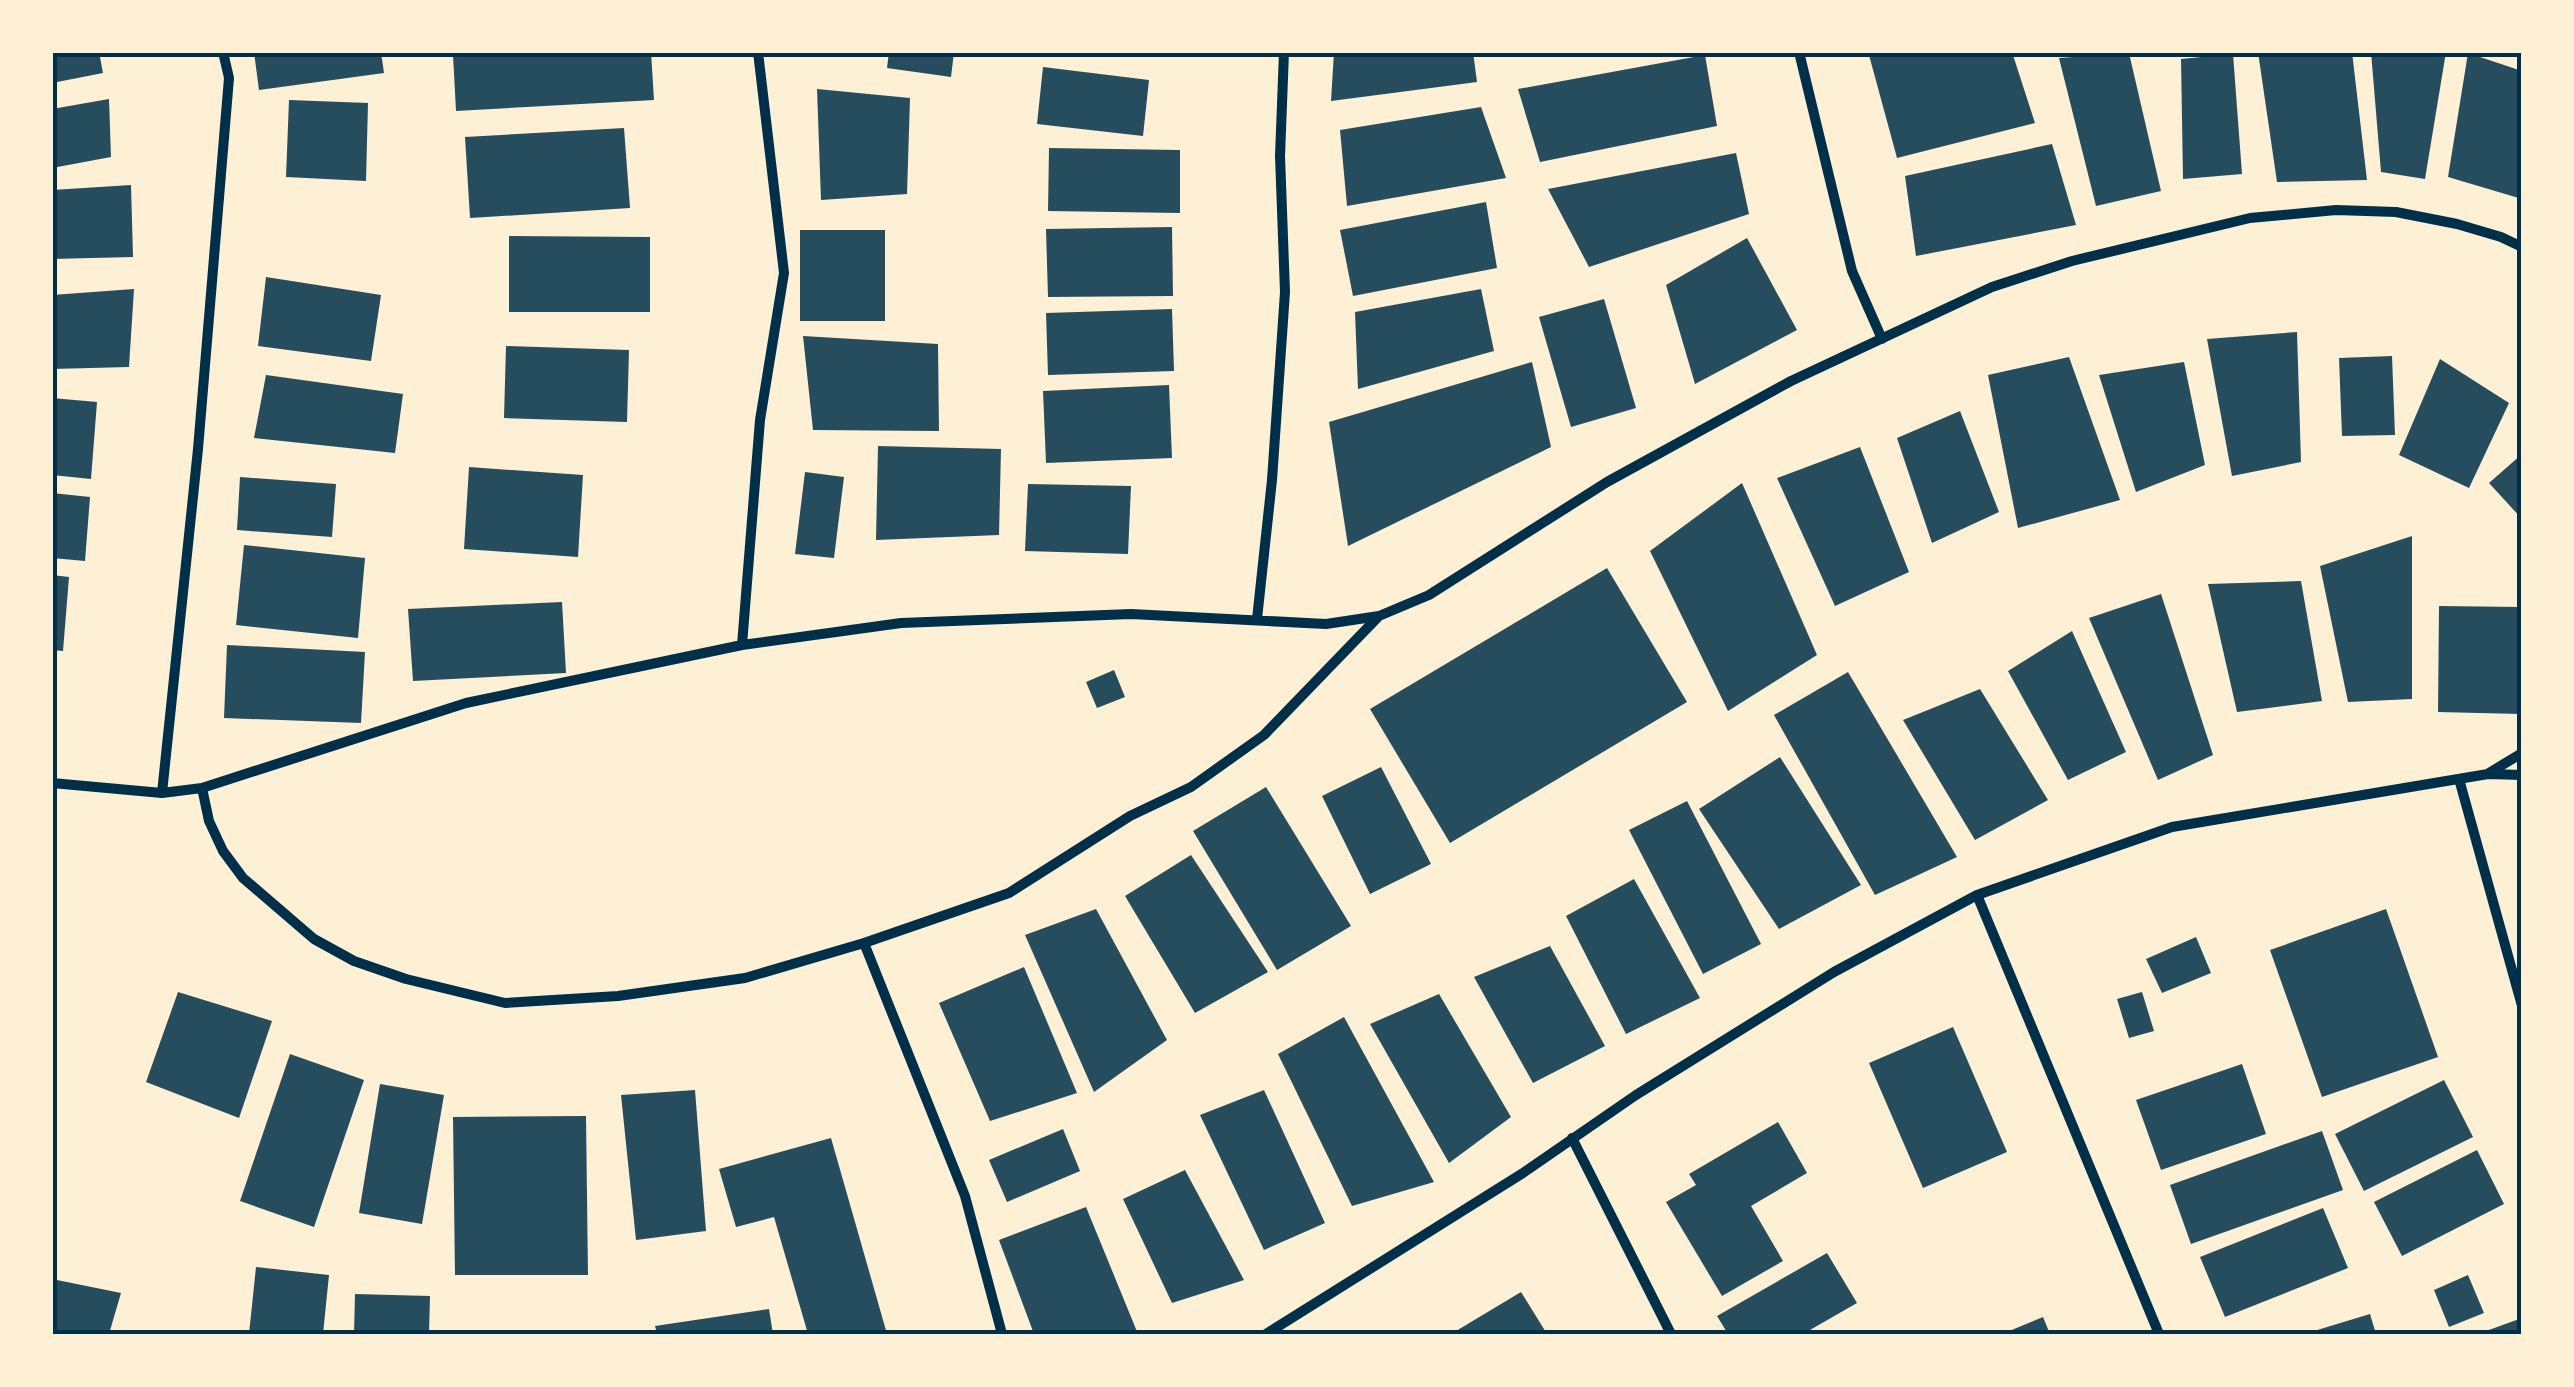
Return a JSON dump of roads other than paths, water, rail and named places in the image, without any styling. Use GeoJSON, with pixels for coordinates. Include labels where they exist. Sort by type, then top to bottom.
{"type":"FeatureCollection","features":[{"type":"Feature","properties":{"kind":"street"},"geometry":{"type":"LineString","coordinates":[[162,792],[198,450],[229,78],[223,52]]}},
{"type":"Feature","properties":{"kind":"street"},"geometry":{"type":"LineString","coordinates":[[742,645],[760,420],[784,273],[758,52]]}},
{"type":"Feature","properties":{"kind":"street"},"geometry":{"type":"LineString","coordinates":[[1257,619],[1272,480],[1285,292],[1280,156],[1284,52]]}},
{"type":"Feature","properties":{"kind":"street"},"geometry":{"type":"LineString","coordinates":[[1799,52],[1852,272],[1882,338]]}},
{"type":"Feature","properties":{"kind":"street"},"geometry":{"type":"LineString","coordinates":[[52,783],[162,792],[202,788],[466,703],[742,645],[901,622],[1132,614],[1326,624],[1379,616],[1429,595],[1624,472],[1791,381],[1992,287],[2072,261],[2250,218],[2336,210],[2396,212],[2457,224],[2522,247]]}},
{"type":"Feature","properties":{"kind":"street"},"geometry":{"type":"LineString","coordinates":[[202,788],[209,820],[223,850],[243,878],[314,939],[354,961],[406,979],[506,1003],[618,996],[746,978],[864,943],[1009,892],[1130,816],[1191,787],[1264,735],[1379,616]]}},
{"type":"Feature","properties":{"kind":"street"},"geometry":{"type":"LineString","coordinates":[[2488,774],[2522,753]]}},
{"type":"Feature","properties":{"kind":"street"},"geometry":{"type":"LineString","coordinates":[[1266,1334],[1834,972],[1977,894],[2172,827],[2488,774],[2522,776]]}},
{"type":"Feature","properties":{"kind":"street"},"geometry":{"type":"LineString","coordinates":[[2459,779],[2522,1006]]}},
{"type":"Feature","properties":{"kind":"street"},"geometry":{"type":"LineString","coordinates":[[1977,894],[2159,1334]]}},
{"type":"Feature","properties":{"kind":"street"},"geometry":{"type":"LineString","coordinates":[[864,943],[964,1196],[1002,1334]]}},
{"type":"Feature","properties":{"kind":"street"},"geometry":{"type":"LineString","coordinates":[[1572,1138],[1671,1334]]}}]}
